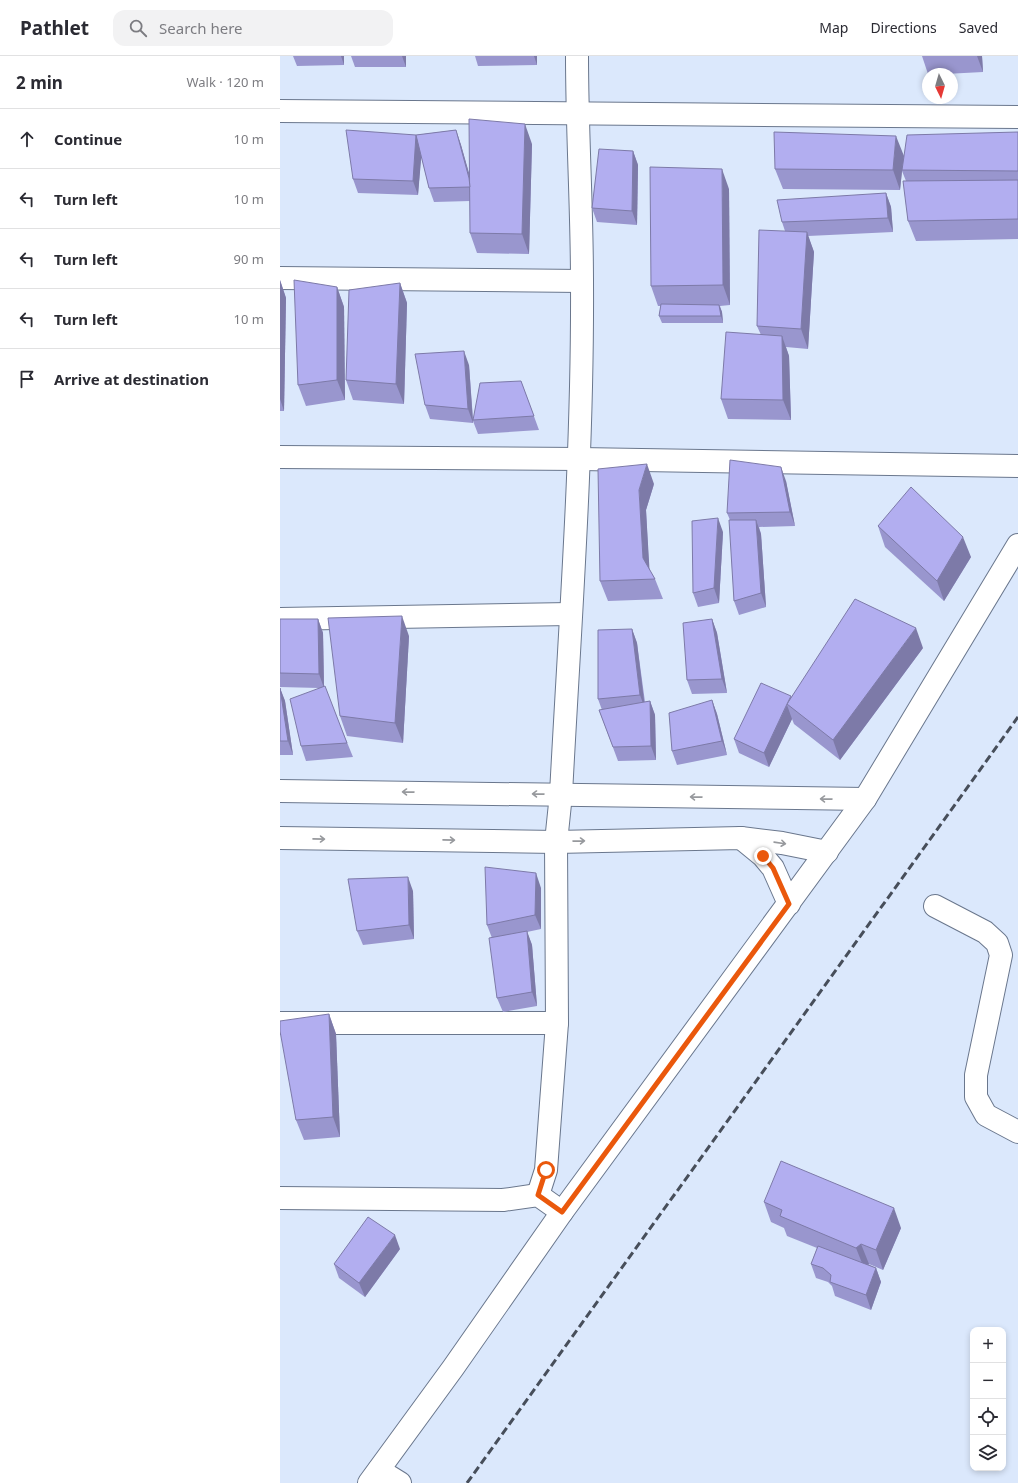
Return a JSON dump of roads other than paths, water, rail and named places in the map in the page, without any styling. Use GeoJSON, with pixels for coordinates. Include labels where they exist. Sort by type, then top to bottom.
{"type":"FeatureCollection","features":[{"type":"Feature","properties":{"kind":"street"},"geometry":{"type":"LineString","coordinates":[[538,1195],[546,1170],[558,1022],[556,842],[561,794],[570,614],[580,459],[582,281],[577,112],[577,56]]}},
{"type":"Feature","properties":{"kind":"street"},"geometry":{"type":"LineString","coordinates":[[280,111],[1018,116]]}},
{"type":"Feature","properties":{"kind":"street"},"geometry":{"type":"LineString","coordinates":[[280,278],[582,281]]}},
{"type":"Feature","properties":{"kind":"street"},"geometry":{"type":"LineString","coordinates":[[280,457],[580,459],[1018,466]]}},
{"type":"Feature","properties":{"kind":"street"},"geometry":{"type":"LineString","coordinates":[[400,1483],[374,1476],[453,1368],[562,1212],[865,799],[1018,545]]}},
{"type":"Feature","properties":{"kind":"street"},"geometry":{"type":"LineString","coordinates":[[280,619],[570,614]]}},
{"type":"Feature","properties":{"kind":"street"},"geometry":{"type":"LineString","coordinates":[[280,791],[865,799]]}},
{"type":"Feature","properties":{"kind":"street"},"geometry":{"type":"LineString","coordinates":[[280,838],[556,842],[741,838],[782,843],[827,852]]}},
{"type":"Feature","properties":{"kind":"street"},"geometry":{"type":"LineString","coordinates":[[741,838],[763,856],[773,868],[789,904]]}},
{"type":"Feature","properties":{"kind":"street"},"geometry":{"type":"LineString","coordinates":[[935,906],[985,932],[997,942],[1001,955],[976,1075],[976,1097],[986,1115],[1018,1132]]}},
{"type":"Feature","properties":{"kind":"street"},"geometry":{"type":"LineString","coordinates":[[280,1023],[558,1022]]}},
{"type":"Feature","properties":{"kind":"street"},"geometry":{"type":"LineString","coordinates":[[280,1198],[502,1200],[538,1195],[562,1212]]}},
{"type":"Feature","properties":{"kind":"railway"},"geometry":{"type":"LineString","coordinates":[[467,1483],[1018,717]]}}]}
